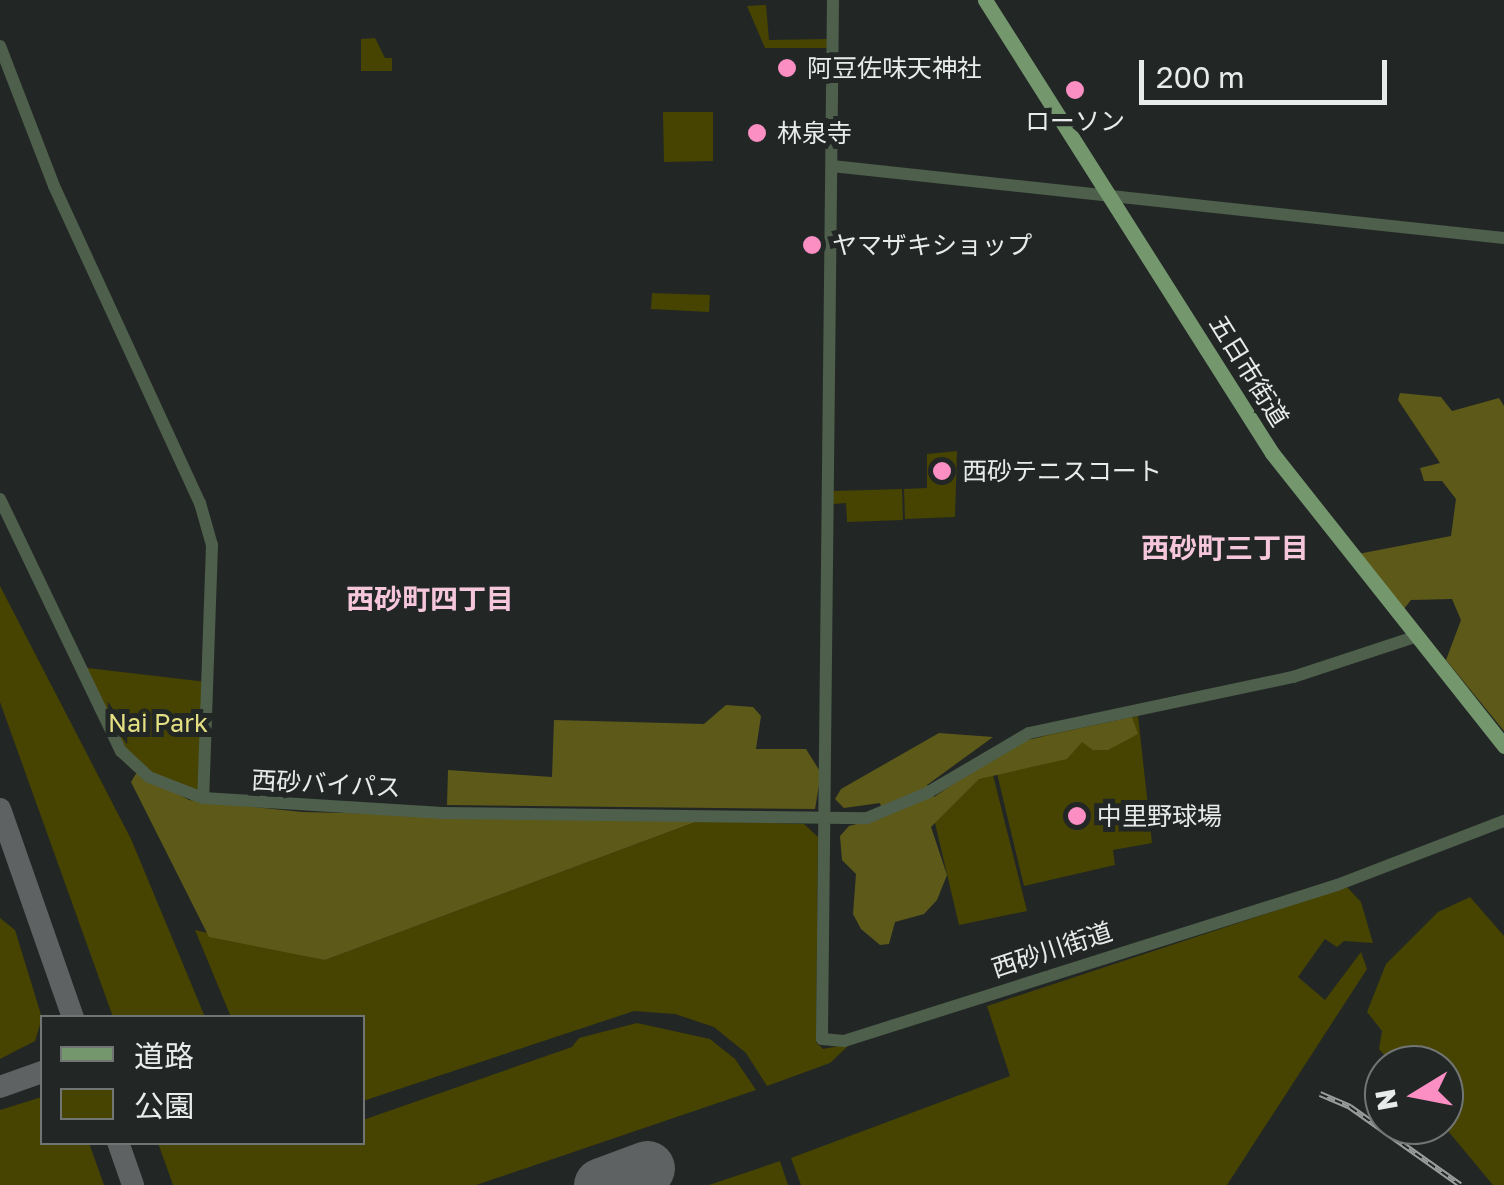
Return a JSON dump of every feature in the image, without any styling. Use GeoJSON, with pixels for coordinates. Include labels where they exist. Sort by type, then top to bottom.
{"type":"FeatureCollection","features":[{"type":"Feature","properties":{"kind":"main road","name":"五日市街道"},"geometry":{"type":"LineString","coordinates":[[984,0],[1278,462],[1504,746]]}},
{"type":"Feature","properties":{"kind":"street"},"geometry":{"type":"LineString","coordinates":[[824,819],[834,0]]}},
{"type":"Feature","properties":{"kind":"street"},"geometry":{"type":"LineString","coordinates":[[0,46],[88,263],[200,503],[212,545],[203,798]]}},
{"type":"Feature","properties":{"kind":"street"},"geometry":{"type":"LineString","coordinates":[[832,166],[1504,238]]}},
{"type":"Feature","properties":{"kind":"street","name":"西砂バイパス"},"geometry":{"type":"LineString","coordinates":[[0,499],[121,750],[149,777],[203,798],[440,813],[824,819],[890,811],[1029,732],[1292,677],[1415,637]]}},
{"type":"Feature","properties":{"kind":"street","name":"西砂川街道"},"geometry":{"type":"LineString","coordinates":[[824,819],[820,1025],[822,1039],[834,1044],[1337,885],[1504,821]]}},
{"type":"Feature","properties":{"kind":"green space"},"geometry":{"type":"Polygon","coordinates":[[[766,5],[769,40],[827,39],[827,48],[765,48],[747,6],[766,5]]]}},
{"type":"Feature","properties":{"kind":"green space"},"geometry":{"type":"Polygon","coordinates":[[[375,38],[385,58],[392,58],[392,71],[361,71],[361,39],[375,38]]]}},
{"type":"Feature","properties":{"kind":"green space"},"geometry":{"type":"Polygon","coordinates":[[[663,112],[713,112],[713,161],[664,162],[663,112]]]}},
{"type":"Feature","properties":{"kind":"green space"},"geometry":{"type":"Polygon","coordinates":[[[652,293],[710,295],[709,312],[651,309],[652,293]]]}},
{"type":"Feature","properties":{"kind":"green space","name":"西砂テニスコート"},"geometry":{"type":"Polygon","coordinates":[[[957,451],[955,517],[905,519],[904,489],[927,488],[927,454],[957,451]]]}},
{"type":"Feature","properties":{"kind":"green space"},"geometry":{"type":"Polygon","coordinates":[[[902,489],[903,520],[847,522],[846,503],[833,504],[833,491],[902,489]]]}},
{"type":"Feature","properties":{"kind":"green space"},"geometry":{"type":"Polygon","coordinates":[[[0,586],[131,839],[204,1015],[112,1015],[0,702],[0,586]]]}},
{"type":"Feature","properties":{"kind":"green space","name":"Nai Park"},"geometry":{"type":"Polygon","coordinates":[[[79,667],[207,682],[203,798],[136,766],[79,667]]]}},
{"type":"Feature","properties":{"kind":"green space","name":"中里野球場"},"geometry":{"type":"Polygon","coordinates":[[[1138,716],[1152,843],[1113,850],[1115,865],[1024,886],[994,761],[1045,735],[1138,716]]]}},
{"type":"Feature","properties":{"kind":"green space"},"geometry":{"type":"Polygon","coordinates":[[[990,763],[1027,911],[959,925],[931,806],[990,763]]]}},
{"type":"Feature","properties":{"kind":"green space"},"geometry":{"type":"Polygon","coordinates":[[[698,821],[804,824],[818,837],[816,1042],[823,1049],[850,1044],[830,1063],[767,1086],[746,1053],[714,1027],[675,1014],[634,1011],[365,1100],[365,1015],[230,1015],[195,930],[325,960],[698,821]]]}},
{"type":"Feature","properties":{"kind":"green space"},"geometry":{"type":"Polygon","coordinates":[[[1347,887],[1361,902],[1373,943],[1344,941],[1337,947],[1325,939],[1298,977],[1325,1000],[1361,952],[1367,969],[1227,1185],[801,1185],[791,1158],[1010,1076],[987,1006],[1347,887]]]}},
{"type":"Feature","properties":{"kind":"green space"},"geometry":{"type":"Polygon","coordinates":[[[1470,897],[1504,936],[1504,1185],[1493,1185],[1460,1145],[1464,1145],[1464,1045],[1380,1045],[1382,1031],[1367,1012],[1386,964],[1438,912],[1470,897]]]}},
{"type":"Feature","properties":{"kind":"green space"},"geometry":{"type":"Polygon","coordinates":[[[0,918],[15,930],[41,1015],[35,1041],[0,1059],[0,918]]]}},
{"type":"Feature","properties":{"kind":"green space"},"geometry":{"type":"Polygon","coordinates":[[[637,1023],[710,1039],[735,1059],[756,1090],[476,1185],[173,1185],[159,1145],[365,1145],[365,1119],[572,1047],[579,1038],[637,1023]]]}},
{"type":"Feature","properties":{"kind":"green space"},"geometry":{"type":"Polygon","coordinates":[[[40,1098],[40,1145],[90,1145],[104,1185],[0,1185],[0,1110],[40,1098]]]}},
{"type":"Feature","properties":{"kind":"green space"},"geometry":{"type":"Polygon","coordinates":[[[780,1161],[788,1185],[709,1185],[780,1161]]]}},
{"type":"Feature","properties":{"kind":"shaded area"},"geometry":{"type":"Polygon","coordinates":[[[1400,393],[1441,397],[1452,411],[1499,398],[1504,406],[1504,731],[1446,660],[1461,620],[1452,599],[1411,600],[1403,610],[1358,554],[1451,536],[1456,499],[1442,481],[1424,481],[1420,468],[1440,463],[1398,400],[1400,393]]]}},
{"type":"Feature","properties":{"kind":"shaded area"},"geometry":{"type":"Polygon","coordinates":[[[726,705],[753,707],[761,716],[756,749],[806,749],[821,773],[815,809],[447,805],[448,770],[552,777],[554,720],[704,724],[726,705]]]}},
{"type":"Feature","properties":{"kind":"shaded area"},"geometry":{"type":"Polygon","coordinates":[[[1132,717],[1138,734],[1108,750],[1093,750],[1082,742],[1067,759],[979,779],[931,827],[947,875],[937,900],[924,914],[895,922],[889,944],[880,945],[861,929],[853,914],[856,874],[842,860],[840,836],[849,826],[884,817],[880,803],[844,808],[835,799],[841,789],[939,733],[993,737],[927,785],[934,797],[1014,743],[1132,717]]]}},
{"type":"Feature","properties":{"kind":"shaded area"},"geometry":{"type":"Polygon","coordinates":[[[137,772],[189,800],[302,812],[698,821],[325,960],[209,937],[131,782],[137,772]]]}},
{"type":"Feature","properties":{"kind":"taxiway"},"geometry":{"type":"LineString","coordinates":[[0,809],[72,1015]]}},
{"type":"Feature","properties":{"kind":"taxiway"},"geometry":{"type":"LineString","coordinates":[[0,1087],[40,1073]]}},
{"type":"Feature","properties":{"kind":"taxiway"},"geometry":{"type":"LineString","coordinates":[[119,1145],[133,1185]]}},
{"type":"Feature","properties":{"kind":"runway"},"geometry":{"type":"LineString","coordinates":[[601,1185],[647,1168]]}},
{"type":"Feature","properties":{"kind":"railway"},"geometry":{"type":"LineString","coordinates":[[1320,1094],[1350,1107],[1460,1185]]}},
{"type":"Feature","properties":{"kind":"place","name":"阿豆佐味天神社"},"geometry":{"type":"Point","coordinates":[787,68]}},
{"type":"Feature","properties":{"kind":"place","name":"ローソン"},"geometry":{"type":"Point","coordinates":[1075,90]}},
{"type":"Feature","properties":{"kind":"place","name":"林泉寺"},"geometry":{"type":"Point","coordinates":[757,133]}},
{"type":"Feature","properties":{"kind":"place","name":"ヤマザキショップ"},"geometry":{"type":"Point","coordinates":[812,245]}},
{"type":"Feature","properties":{"kind":"place","name":"西砂テニスコート"},"geometry":{"type":"Point","coordinates":[942,471]}},
{"type":"Feature","properties":{"kind":"place","name":"中里野球場"},"geometry":{"type":"Point","coordinates":[1077,816]}},
{"type":"Feature","properties":{"kind":"district","name":"西砂町三丁目"},"geometry":{"type":"Point","coordinates":[1225,548]}},
{"type":"Feature","properties":{"kind":"district","name":"西砂町四丁目"},"geometry":{"type":"Point","coordinates":[430,599]}}]}
